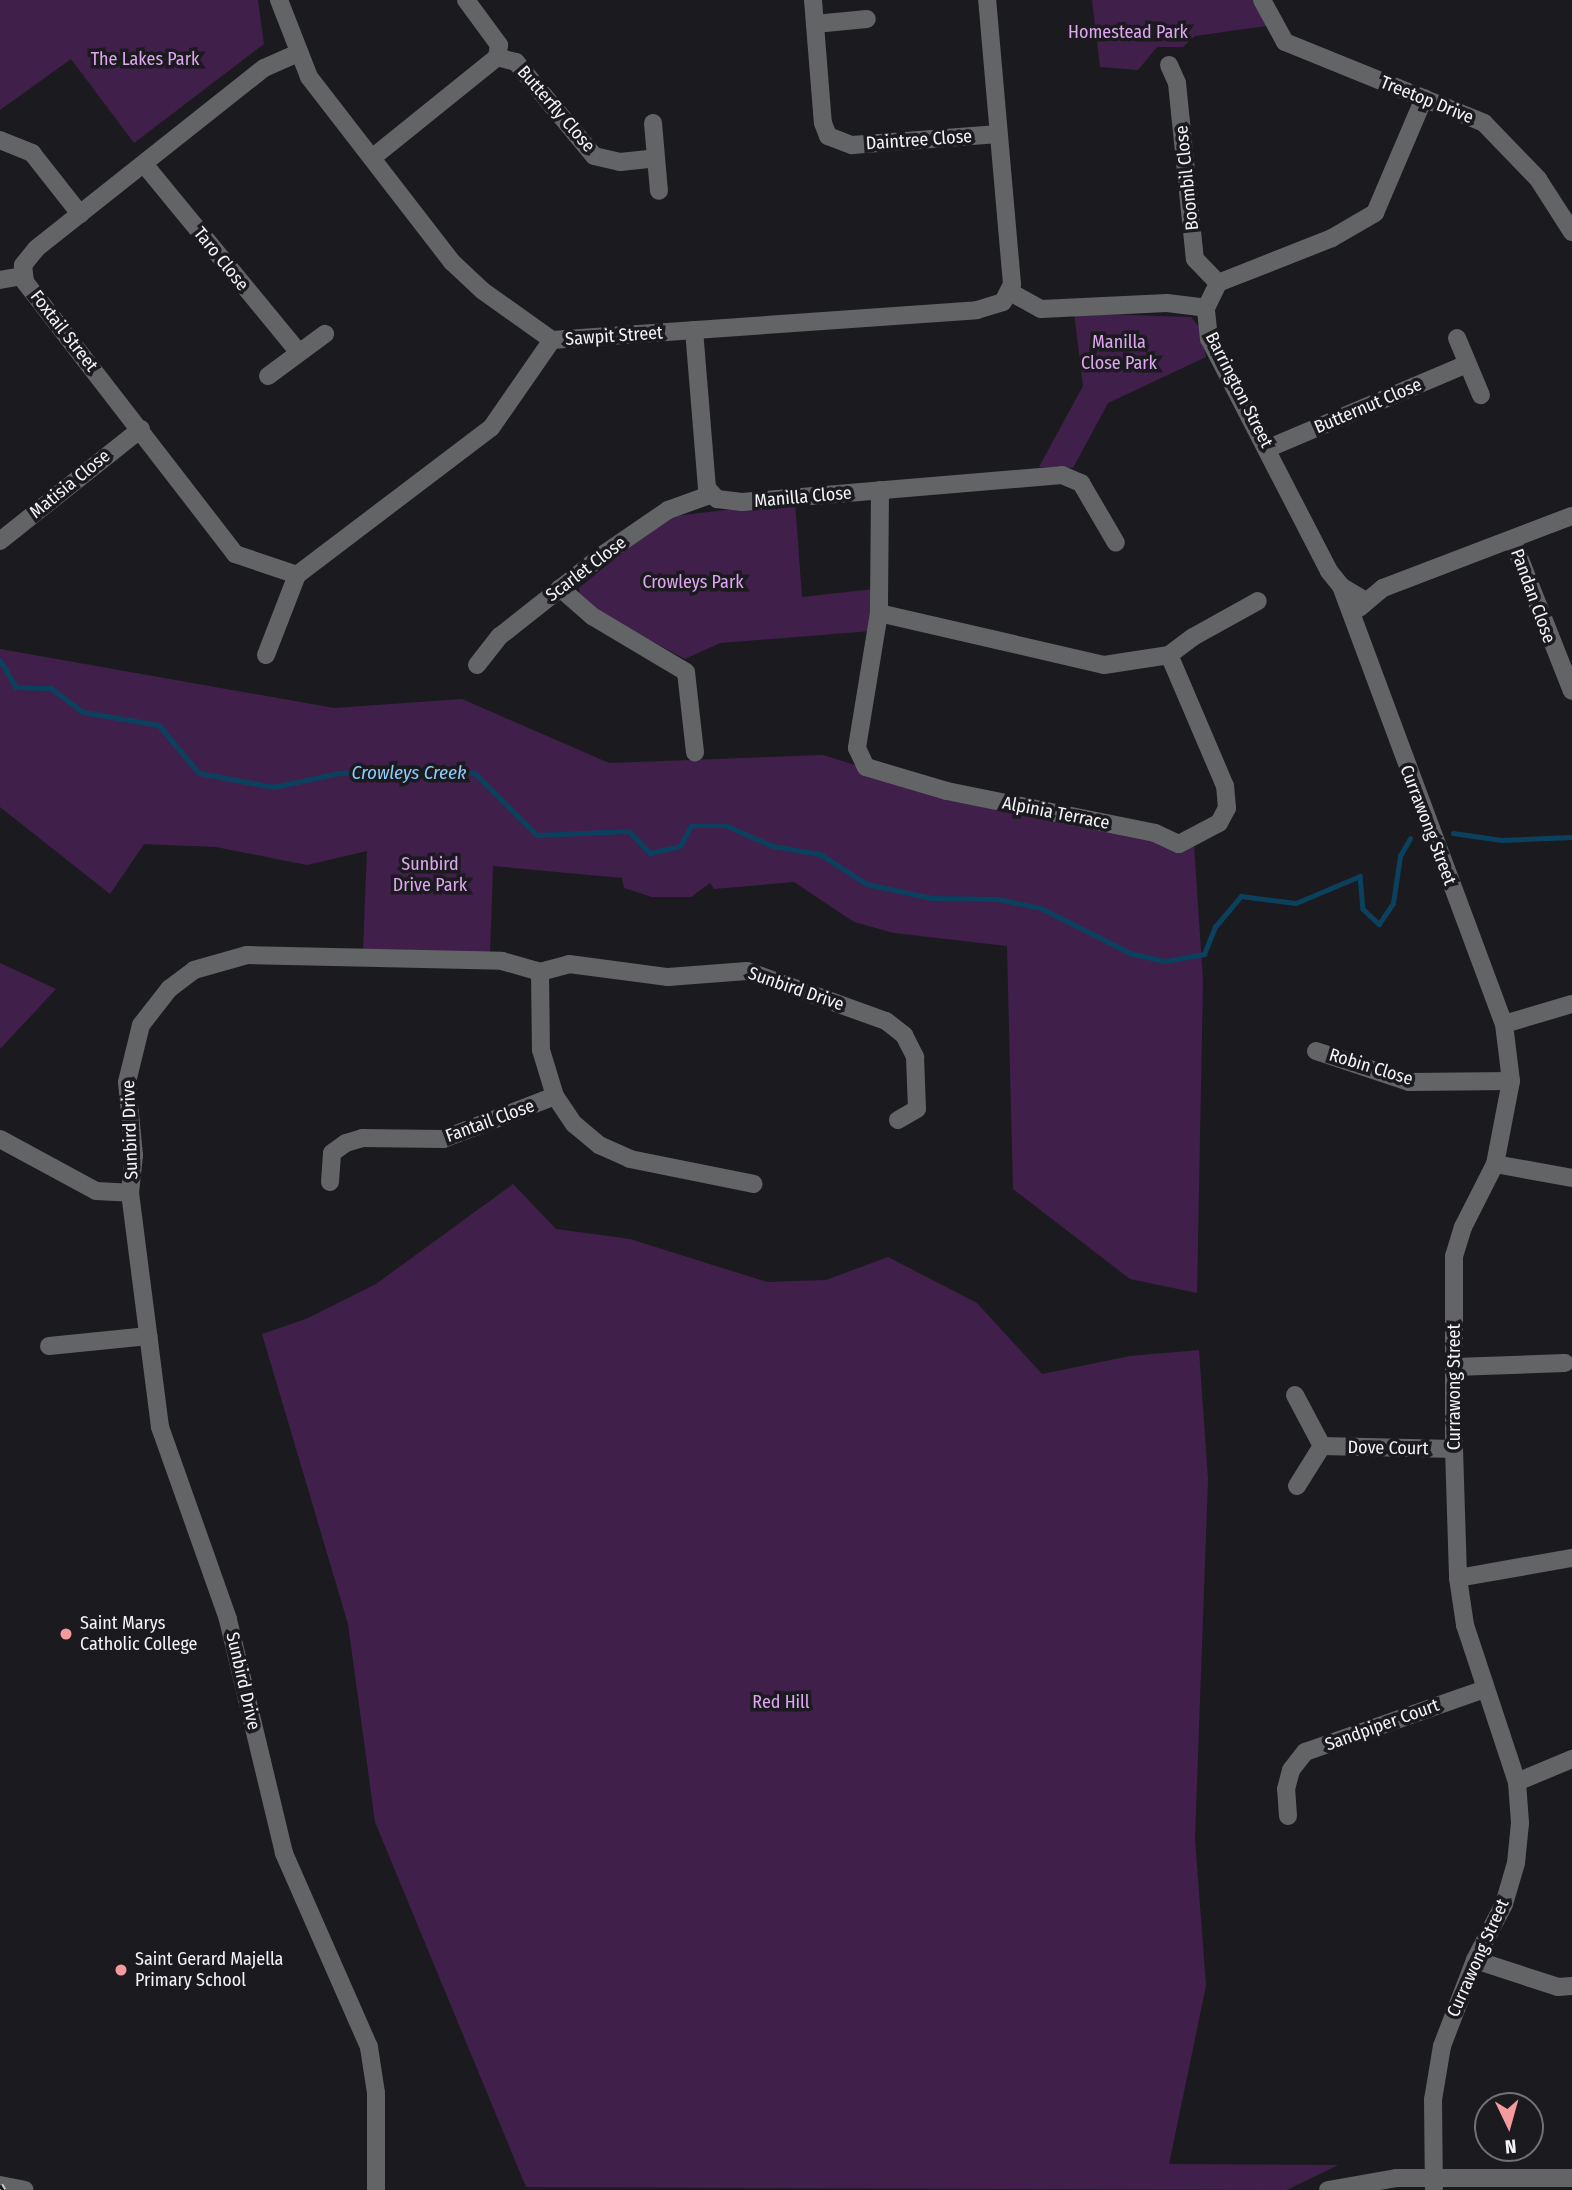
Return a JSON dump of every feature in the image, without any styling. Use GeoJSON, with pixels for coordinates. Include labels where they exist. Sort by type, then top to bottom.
{"type":"FeatureCollection","features":[{"type":"Feature","properties":{"kind":"street","name":"Sawpit Street"},"geometry":{"type":"LineString","coordinates":[[279,0],[289,9],[298,53],[309,78],[468,279],[552,340],[977,310],[993,307],[1010,292]]}},
{"type":"Feature","properties":{"kind":"street","name":"Butterfly Close"},"geometry":{"type":"LineString","coordinates":[[372,158],[498,57],[499,46],[467,0]]}},
{"type":"Feature","properties":{"kind":"street","name":"Daintree Close"},"geometry":{"type":"LineString","coordinates":[[813,0],[823,123],[828,136],[839,143],[999,134]]}},
{"type":"Feature","properties":{"kind":"street"},"geometry":{"type":"LineString","coordinates":[[988,0],[1010,292],[1041,310],[1167,303],[1206,308]]}},
{"type":"Feature","properties":{"kind":"street","name":"Treetop Drive"},"geometry":{"type":"LineString","coordinates":[[1262,0],[1285,42],[1470,116],[1501,138],[1538,179],[1572,232]]}},
{"type":"Feature","properties":{"kind":"street"},"geometry":{"type":"LineString","coordinates":[[815,24],[867,19]]}},
{"type":"Feature","properties":{"kind":"street","name":"Foxtail Street"},"geometry":{"type":"LineString","coordinates":[[297,575],[235,554],[23,276],[26,258],[80,214],[264,68],[298,53]]}},
{"type":"Feature","properties":{"kind":"street","name":"Butterfly Close"},"geometry":{"type":"LineString","coordinates":[[498,57],[516,62],[594,156],[620,162],[656,158]]}},
{"type":"Feature","properties":{"kind":"street","name":"Boombil Close"},"geometry":{"type":"LineString","coordinates":[[1169,65],[1177,83],[1195,260],[1218,283]]}},
{"type":"Feature","properties":{"kind":"street"},"geometry":{"type":"LineString","coordinates":[[1218,283],[1332,238],[1375,213],[1423,98]]}},
{"type":"Feature","properties":{"kind":"street"},"geometry":{"type":"LineString","coordinates":[[653,122],[659,191]]}},
{"type":"Feature","properties":{"kind":"street"},"geometry":{"type":"LineString","coordinates":[[0,140],[32,153],[80,214]]}},
{"type":"Feature","properties":{"kind":"street","name":"Taro Close"},"geometry":{"type":"LineString","coordinates":[[144,164],[299,353]]}},
{"type":"Feature","properties":{"kind":"street"},"geometry":{"type":"LineString","coordinates":[[0,280],[23,276]]}},
{"type":"Feature","properties":{"kind":"street","name":"Barrington Street"},"geometry":{"type":"LineString","coordinates":[[1218,283],[1206,308],[1209,339],[1269,448],[1329,571],[1340,586],[1364,600]]}},
{"type":"Feature","properties":{"kind":"street"},"geometry":{"type":"LineString","coordinates":[[694,330],[710,495]]}},
{"type":"Feature","properties":{"kind":"street"},"geometry":{"type":"LineString","coordinates":[[268,376],[325,334]]}},
{"type":"Feature","properties":{"kind":"street"},"geometry":{"type":"LineString","coordinates":[[1457,338],[1481,395]]}},
{"type":"Feature","properties":{"kind":"street"},"geometry":{"type":"LineString","coordinates":[[266,655],[297,575],[491,428],[552,340]]}},
{"type":"Feature","properties":{"kind":"street","name":"Butternut Close"},"geometry":{"type":"LineString","coordinates":[[1269,448],[1467,364]]}},
{"type":"Feature","properties":{"kind":"street","name":"Matisia Close"},"geometry":{"type":"LineString","coordinates":[[0,541],[141,429]]}},
{"type":"Feature","properties":{"kind":"street","name":"Manilla Close"},"geometry":{"type":"LineString","coordinates":[[710,495],[742,502],[1062,475],[1081,483],[1116,543]]}},
{"type":"Feature","properties":{"kind":"street","name":"Alpinia Terrace"},"geometry":{"type":"LineString","coordinates":[[880,490],[879,613],[857,748],[866,767],[947,791],[1155,833],[1179,844],[1219,824],[1227,808],[1225,786],[1169,655]]}},
{"type":"Feature","properties":{"kind":"street","name":"Scarlet Close"},"geometry":{"type":"LineString","coordinates":[[477,665],[500,636],[658,515],[710,495]]}},
{"type":"Feature","properties":{"kind":"street"},"geometry":{"type":"LineString","coordinates":[[1355,625],[1364,600],[1383,588],[1572,516]]}},
{"type":"Feature","properties":{"kind":"street","name":"Pandan Close"},"geometry":{"type":"LineString","coordinates":[[1512,539],[1572,691]]}},
{"type":"Feature","properties":{"kind":"street","name":"Currawong Street"},"geometry":{"type":"LineString","coordinates":[[1340,586],[1504,1024],[1511,1081],[1495,1164],[1463,1227],[1454,1256],[1454,1449],[1458,1578],[1465,1625],[1517,1782],[1521,1823],[1516,1863],[1504,1904],[1475,1960],[1442,2046],[1437,2072],[1434,2184]]}},
{"type":"Feature","properties":{"kind":"street"},"geometry":{"type":"LineString","coordinates":[[560,588],[592,616],[686,672],[695,752]]}},
{"type":"Feature","properties":{"kind":"street"},"geometry":{"type":"LineString","coordinates":[[879,613],[1104,664],[1169,655],[1193,636],[1258,601]]}},
{"type":"Feature","properties":{"kind":"street","name":"Sunbird Drive"},"geometry":{"type":"LineString","coordinates":[[376,2190],[376,2093],[369,2047],[284,1853],[228,1619],[160,1427],[130,1193],[134,1155],[127,1082],[135,1039],[160,998],[194,970],[233,957],[502,961],[540,972],[562,964],[668,977],[747,971],[886,1021],[904,1035],[915,1057],[917,1109],[898,1120]]}},
{"type":"Feature","properties":{"kind":"street"},"geometry":{"type":"LineString","coordinates":[[540,972],[540,1042],[555,1096],[580,1130],[613,1153],[754,1184]]}},
{"type":"Feature","properties":{"kind":"street"},"geometry":{"type":"LineString","coordinates":[[1504,1024],[1572,1004]]}},
{"type":"Feature","properties":{"kind":"street","name":"Robin Close"},"geometry":{"type":"LineString","coordinates":[[1316,1051],[1409,1082],[1511,1081]]}},
{"type":"Feature","properties":{"kind":"street","name":"Fantail Close"},"geometry":{"type":"LineString","coordinates":[[330,1182],[332,1153],[346,1143],[370,1138],[443,1139],[555,1096]]}},
{"type":"Feature","properties":{"kind":"street"},"geometry":{"type":"LineString","coordinates":[[0,1139],[96,1191],[130,1193]]}},
{"type":"Feature","properties":{"kind":"street"},"geometry":{"type":"LineString","coordinates":[[1495,1164],[1572,1178]]}},
{"type":"Feature","properties":{"kind":"street"},"geometry":{"type":"LineString","coordinates":[[49,1346],[149,1336]]}},
{"type":"Feature","properties":{"kind":"street"},"geometry":{"type":"LineString","coordinates":[[1455,1367],[1565,1363]]}},
{"type":"Feature","properties":{"kind":"street","name":"Dove Court"},"geometry":{"type":"LineString","coordinates":[[1295,1395],[1322,1446]]}},
{"type":"Feature","properties":{"kind":"street","name":"Dove Court"},"geometry":{"type":"LineString","coordinates":[[1322,1446],[1454,1449]]}},
{"type":"Feature","properties":{"kind":"street","name":"Dove Court"},"geometry":{"type":"LineString","coordinates":[[1297,1486],[1322,1446]]}},
{"type":"Feature","properties":{"kind":"street"},"geometry":{"type":"LineString","coordinates":[[1458,1578],[1572,1558]]}},
{"type":"Feature","properties":{"kind":"street","name":"Sandpiper Court"},"geometry":{"type":"LineString","coordinates":[[1288,1816],[1286,1789],[1291,1770],[1305,1752],[1485,1689]]}},
{"type":"Feature","properties":{"kind":"street"},"geometry":{"type":"LineString","coordinates":[[1517,1782],[1572,1759]]}},
{"type":"Feature","properties":{"kind":"street"},"geometry":{"type":"LineString","coordinates":[[1475,1960],[1558,1987],[1572,1986]]}},
{"type":"Feature","properties":{"kind":"street"},"geometry":{"type":"LineString","coordinates":[[1328,2190],[1372,2180],[1434,2184],[1572,2178]]}},
{"type":"Feature","properties":{"kind":"street"},"geometry":{"type":"LineString","coordinates":[[0,2185],[25,2190]]}},
{"type":"Feature","properties":{"kind":"green space","name":"The Lakes Park"},"geometry":{"type":"Polygon","coordinates":[[[0,0],[258,0],[264,44],[134,143],[71,59],[0,110],[0,0]]]}},
{"type":"Feature","properties":{"kind":"green space","name":"Homestead Park"},"geometry":{"type":"Polygon","coordinates":[[[1092,0],[1254,0],[1266,26],[1195,36],[1183,47],[1157,47],[1138,70],[1100,67],[1092,0]]]}},
{"type":"Feature","properties":{"kind":"green space","name":"Manilla Close Park"},"geometry":{"type":"Polygon","coordinates":[[[1074,313],[1191,317],[1199,327],[1206,357],[1108,403],[1073,468],[1039,467],[1083,386],[1074,313]]]}},
{"type":"Feature","properties":{"kind":"green space","name":"Crowleys Park"},"geometry":{"type":"Polygon","coordinates":[[[795,502],[802,597],[874,589],[871,631],[720,643],[685,659],[580,602],[579,588],[665,517],[795,502]]]}},
{"type":"Feature","properties":{"kind":"green space","name":"Sunbird Drive Park"},"geometry":{"type":"Polygon","coordinates":[[[0,649],[334,708],[462,699],[609,763],[823,755],[971,801],[1194,844],[1203,981],[1197,1293],[1130,1279],[1013,1189],[1007,946],[894,933],[854,922],[794,882],[714,889],[710,883],[691,897],[652,897],[624,888],[622,878],[493,866],[490,955],[363,949],[367,851],[307,865],[216,847],[144,844],[110,894],[0,807],[0,649]]]}},
{"type":"Feature","properties":{"kind":"green space"},"geometry":{"type":"Polygon","coordinates":[[[0,963],[56,989],[1,1048],[0,1047],[0,963]]]}},
{"type":"Feature","properties":{"kind":"green space","name":"Red Hill"},"geometry":{"type":"Polygon","coordinates":[[[513,1184],[556,1229],[630,1239],[767,1282],[826,1280],[888,1257],[977,1303],[1042,1374],[1130,1356],[1199,1350],[1208,1479],[1195,1839],[1206,1986],[1169,2164],[1338,2165],[1287,2190],[526,2187],[375,1822],[348,1624],[262,1334],[306,1319],[376,1284],[513,1184]]]}},
{"type":"Feature","properties":{"kind":"waterway","name":"Crowleys Creek"},"geometry":{"type":"LineString","coordinates":[[0,660],[16,687],[51,688],[83,712],[159,725],[199,773],[274,787],[339,773],[430,769],[475,773],[537,835],[629,831],[650,853],[680,846],[691,826],[727,826],[773,846],[820,854],[867,884],[932,898],[998,899],[1041,908],[1130,953],[1165,961],[1204,954],[1215,927],[1241,896],[1296,903],[1360,876],[1363,909],[1379,924],[1393,903],[1400,856],[1410,839]]}},
{"type":"Feature","properties":{"kind":"waterway","name":"Crowleys Creek"},"geometry":{"type":"LineString","coordinates":[[1453,833],[1502,840],[1572,837]]}},
{"type":"Feature","properties":{"kind":"railway"},"geometry":{"type":"LineString","coordinates":[[0,2185],[3,2190]]}},
{"type":"Feature","properties":{"kind":"place","name":"Saint Marys Catholic College"},"geometry":{"type":"Point","coordinates":[66,1634]}},
{"type":"Feature","properties":{"kind":"place","name":"Saint Gerard Majella Primary School"},"geometry":{"type":"Point","coordinates":[121,1970]}}]}
